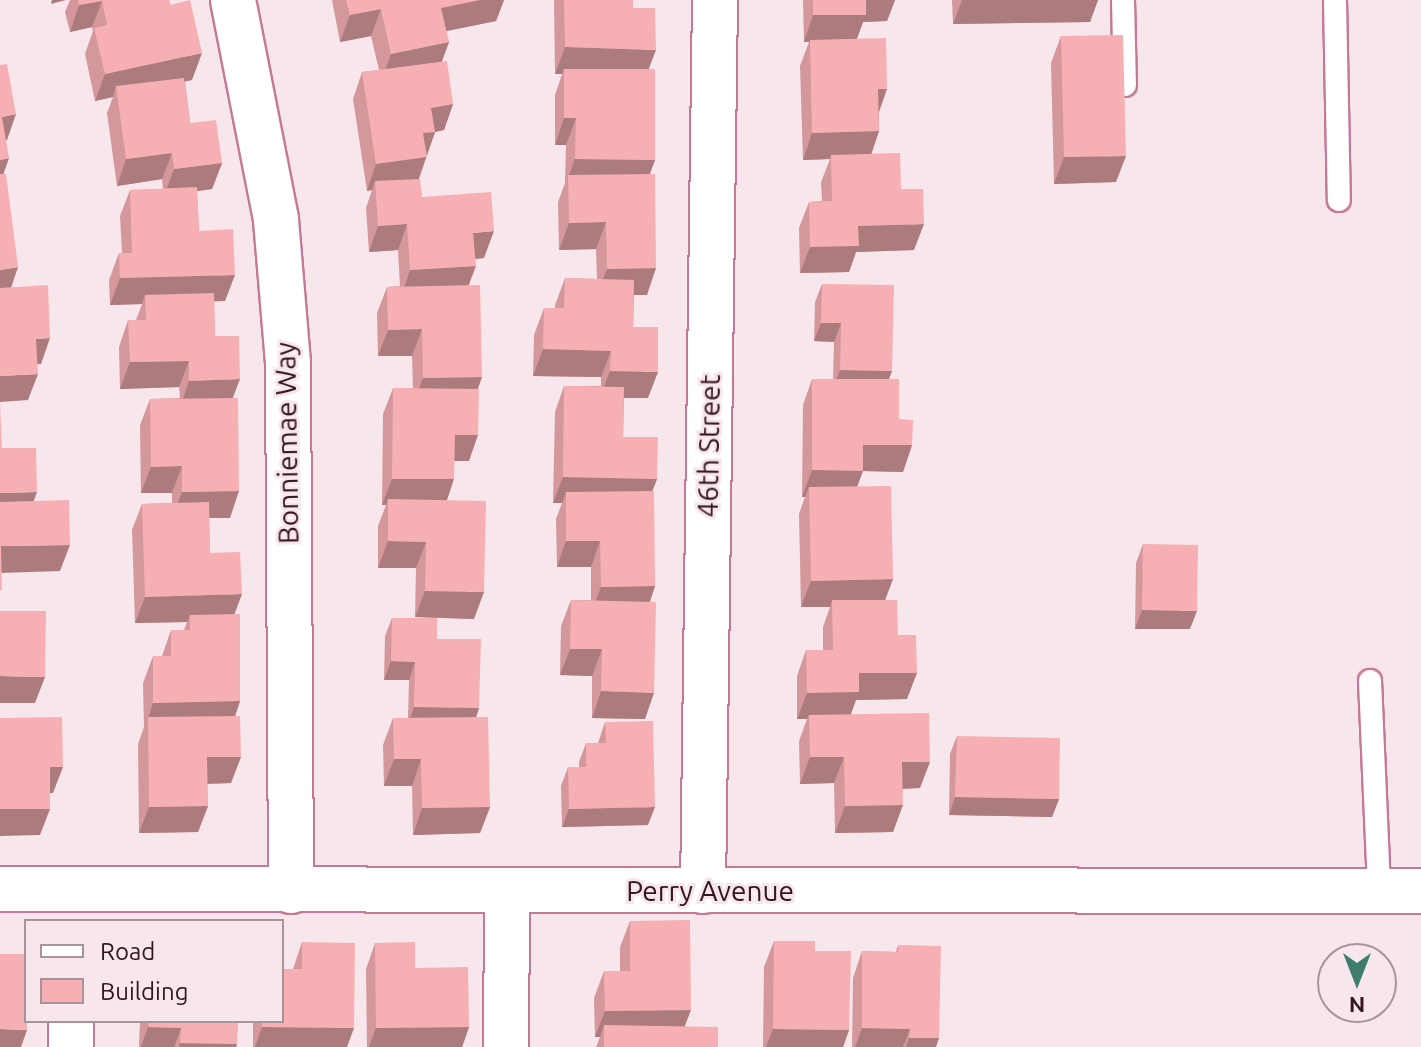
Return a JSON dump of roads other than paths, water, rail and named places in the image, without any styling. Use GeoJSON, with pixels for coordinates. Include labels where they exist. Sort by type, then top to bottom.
{"type":"FeatureCollection","features":[{"type":"Feature","properties":{"kind":"street","name":"Bonniemae Way"},"geometry":{"type":"LineString","coordinates":[[233,0],[276,220],[288,363],[291,891]]}},
{"type":"Feature","properties":{"kind":"street","name":"46th Street"},"geometry":{"type":"LineString","coordinates":[[703,891],[715,0]]}},
{"type":"Feature","properties":{"kind":"street","name":"Perry Avenue"},"geometry":{"type":"LineString","coordinates":[[0,889],[75,905],[291,891],[1400,891]]}},
{"type":"Feature","properties":{"kind":"street"},"geometry":{"type":"LineString","coordinates":[[506,1047],[507,892]]}},
{"type":"Feature","properties":{"kind":"street"},"geometry":{"type":"LineString","coordinates":[[71,1023],[71,1047]]}},
{"type":"Feature","properties":{"kind":"lane"},"geometry":{"type":"LineString","coordinates":[[1123,0],[1125,85]]}},
{"type":"Feature","properties":{"kind":"lane"},"geometry":{"type":"LineString","coordinates":[[1335,0],[1339,200]]}},
{"type":"Feature","properties":{"kind":"lane"},"geometry":{"type":"LineString","coordinates":[[1370,681],[1400,891]]}}]}
